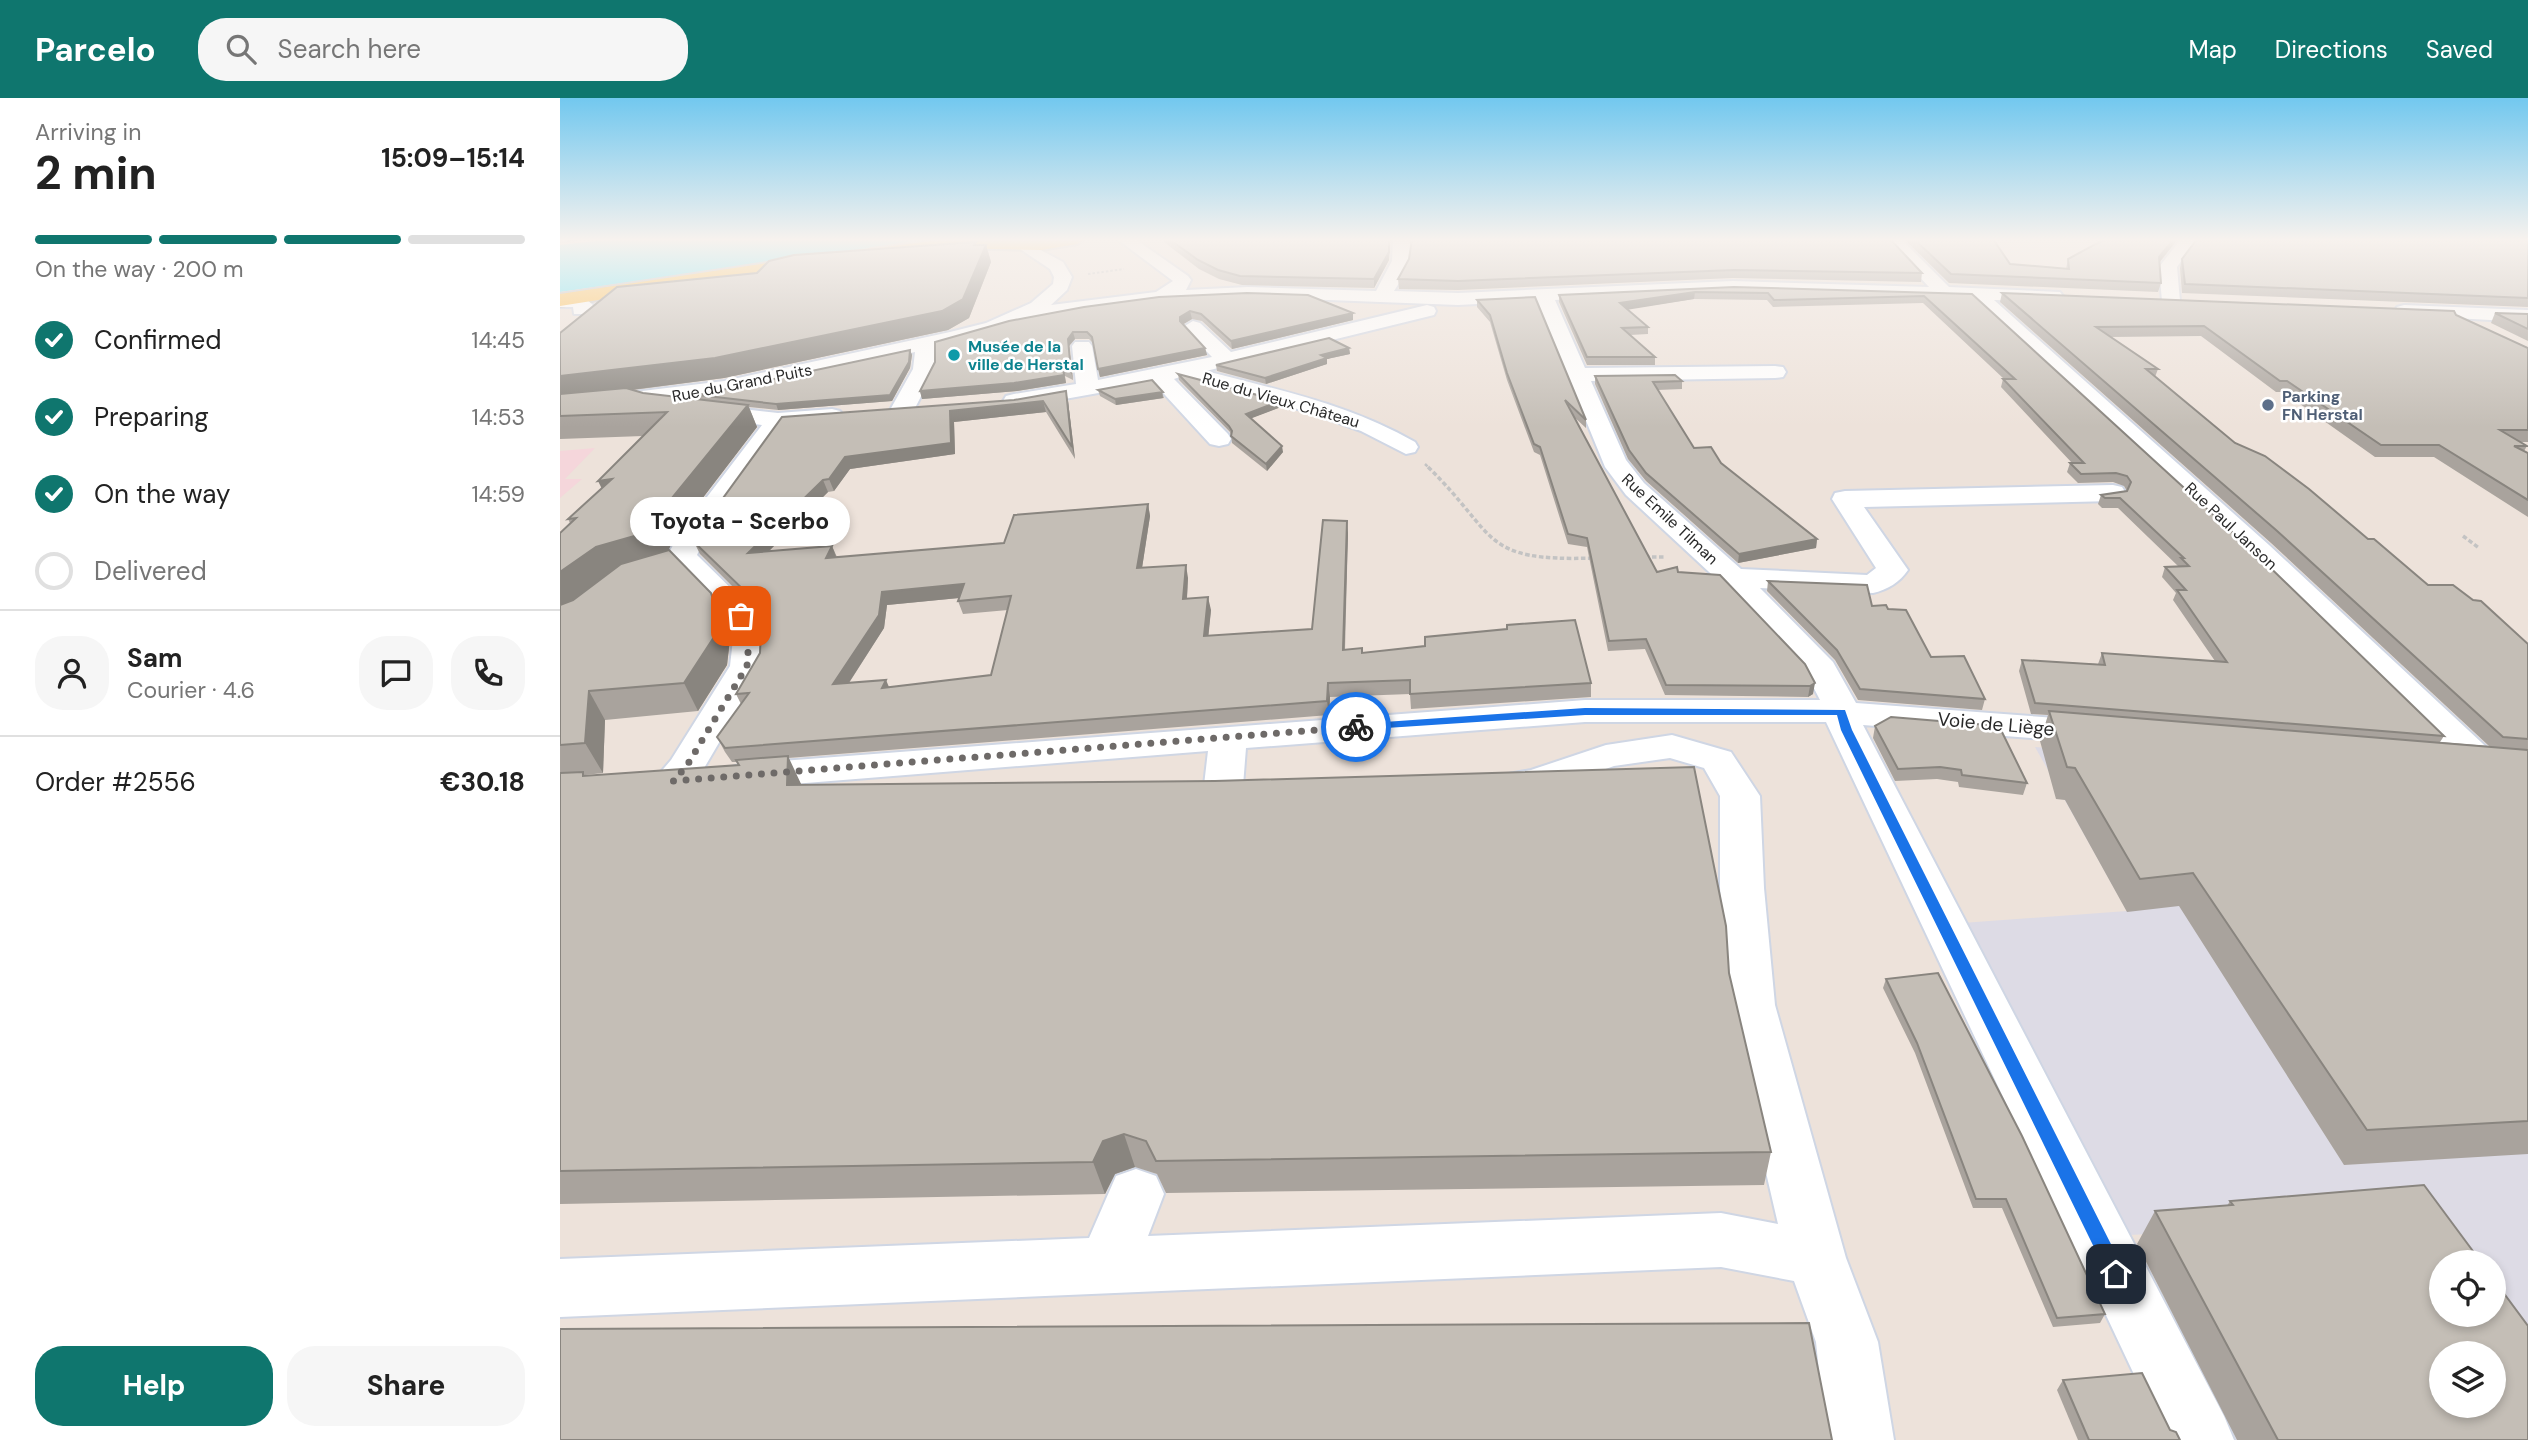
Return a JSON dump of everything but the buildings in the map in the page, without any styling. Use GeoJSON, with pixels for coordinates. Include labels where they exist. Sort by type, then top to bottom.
{"type":"FeatureCollection","features":[{"type":"Feature","properties":{"kind":"street"},"geometry":{"type":"LineString","coordinates":[[576,302],[584,305],[576,318]]}},
{"type":"Feature","properties":{"kind":"street"},"geometry":{"type":"LineString","coordinates":[[921,345],[929,338],[1013,302]]}},
{"type":"Feature","properties":{"kind":"street"},"geometry":{"type":"LineString","coordinates":[[921,345],[982,330],[1024,314],[1043,302]]}},
{"type":"Feature","properties":{"kind":"street"},"geometry":{"type":"LineString","coordinates":[[1024,314],[1123,302]]}},
{"type":"Feature","properties":{"kind":"street"},"geometry":{"type":"LineString","coordinates":[[990,404],[1088,390],[1170,373],[1417,314],[1451,302]]}},
{"type":"Feature","properties":{"kind":"street","name":"Rue Emile Tilman"},"geometry":{"type":"LineString","coordinates":[[1547,302],[1621,473],[1733,578],[1821,669],[1841,712],[1846,730],[2200,1440]]}},
{"type":"Feature","properties":{"kind":"street","name":"Rue Paul Janson"},"geometry":{"type":"LineString","coordinates":[[1985,302],[2499,766],[2427,760]]}},
{"type":"Feature","properties":{"kind":"street"},"geometry":{"type":"LineString","coordinates":[[2379,310],[2528,316]]}},
{"type":"Feature","properties":{"kind":"street"},"geometry":{"type":"LineString","coordinates":[[2449,312],[2492,334]]}},
{"type":"Feature","properties":{"kind":"street"},"geometry":{"type":"LineString","coordinates":[[1193,327],[1226,359]]}},
{"type":"Feature","properties":{"kind":"street"},"geometry":{"type":"LineString","coordinates":[[902,410],[924,369],[926,350],[921,345]]}},
{"type":"Feature","properties":{"kind":"street","name":"Rue du Grand Puits"},"geometry":{"type":"LineString","coordinates":[[560,408],[639,401],[724,388],[921,345]]}},
{"type":"Feature","properties":{"kind":"street"},"geometry":{"type":"LineString","coordinates":[[1082,346],[1088,390]]}},
{"type":"Feature","properties":{"kind":"street"},"geometry":{"type":"LineString","coordinates":[[1578,375],[1775,372]]}},
{"type":"Feature","properties":{"kind":"street"},"geometry":{"type":"LineString","coordinates":[[1170,373],[1219,439]]}},
{"type":"Feature","properties":{"kind":"street","name":"Rue du Vieux Château"},"geometry":{"type":"LineString","coordinates":[[1170,373],[1332,413],[1369,426],[1406,447]]}},
{"type":"Feature","properties":{"kind":"street"},"geometry":{"type":"LineString","coordinates":[[639,401],[778,420],[848,414]]}},
{"type":"Feature","properties":{"kind":"street"},"geometry":{"type":"LineString","coordinates":[[880,412],[926,409]]}},
{"type":"Feature","properties":{"kind":"street"},"geometry":{"type":"LineString","coordinates":[[652,573],[688,563],[682,556],[691,537],[778,420]]}},
{"type":"Feature","properties":{"kind":"street"},"geometry":{"type":"LineString","coordinates":[[1733,578],[1873,584],[1894,570],[1845,499],[2113,494]]}},
{"type":"Feature","properties":{"kind":"street","name":"Voie de Liège"},"geometry":{"type":"LineString","coordinates":[[688,563],[741,616],[749,639],[747,666],[686,767],[656,783],[1585,711],[1841,712],[2129,735]]}},
{"type":"Feature","properties":{"kind":"street"},"geometry":{"type":"LineString","coordinates":[[1228,737],[1237,797]]}},
{"type":"Feature","properties":{"kind":"street"},"geometry":{"type":"LineString","coordinates":[[1484,784],[1536,782],[1605,756],[1672,746],[1718,760],[1741,796],[1742,888],[1751,1005],[1816,1258],[1847,1342],[1860,1440]]}},
{"type":"Feature","properties":{"kind":"street"},"geometry":{"type":"LineString","coordinates":[[1107,1265],[1136,1194]]}},
{"type":"Feature","properties":{"kind":"street"},"geometry":{"type":"LineString","coordinates":[[560,1288],[1721,1240],[1816,1258]]}},
{"type":"Feature","properties":{"kind":"path"},"geometry":{"type":"LineString","coordinates":[[1406,447],[1440,477],[1494,542],[1509,551],[1541,558],[1596,558]]}},
{"type":"Feature","properties":{"kind":"path"},"geometry":{"type":"LineString","coordinates":[[2463,536],[2479,548]]}},
{"type":"Feature","properties":{"kind":"path"},"geometry":{"type":"LineString","coordinates":[[1635,557],[1709,555]]}},
{"type":"Feature","properties":{"kind":"shaded area"},"geometry":{"type":"Polygon","coordinates":[[[595,448],[565,479],[582,479],[560,498],[560,451],[595,448]]]}},
{"type":"Feature","properties":{"kind":"shaded area"},"geometry":{"type":"Polygon","coordinates":[[[2035,747],[2528,785],[2528,1440],[2236,1440],[2224,1417],[2373,1409],[2264,1229],[2128,1235],[1962,923],[2127,911],[2035,747]]]}},
{"type":"Feature","properties":{"kind":"way so far"},"geometry":{"type":"LineString","coordinates":[[741,616],[749,639],[747,666],[686,767],[673,781],[1356,727]]}},
{"type":"Feature","properties":{"kind":"place","name":"Musée de la ville de Herstal"},"geometry":{"type":"Point","coordinates":[954,355]}},
{"type":"Feature","properties":{"kind":"place","name":"Parking FN Herstal"},"geometry":{"type":"Point","coordinates":[2268,405]}},
{"type":"Feature","properties":{"kind":"place","name":"Toyota - Scerbo"},"geometry":{"type":"Point","coordinates":[741,616]}},
{"type":"Feature","properties":{"kind":"route"},"geometry":{"type":"LineString","coordinates":[[1356,727],[1585,711],[1841,712],[1846,730],[2116,1274]]}}]}
